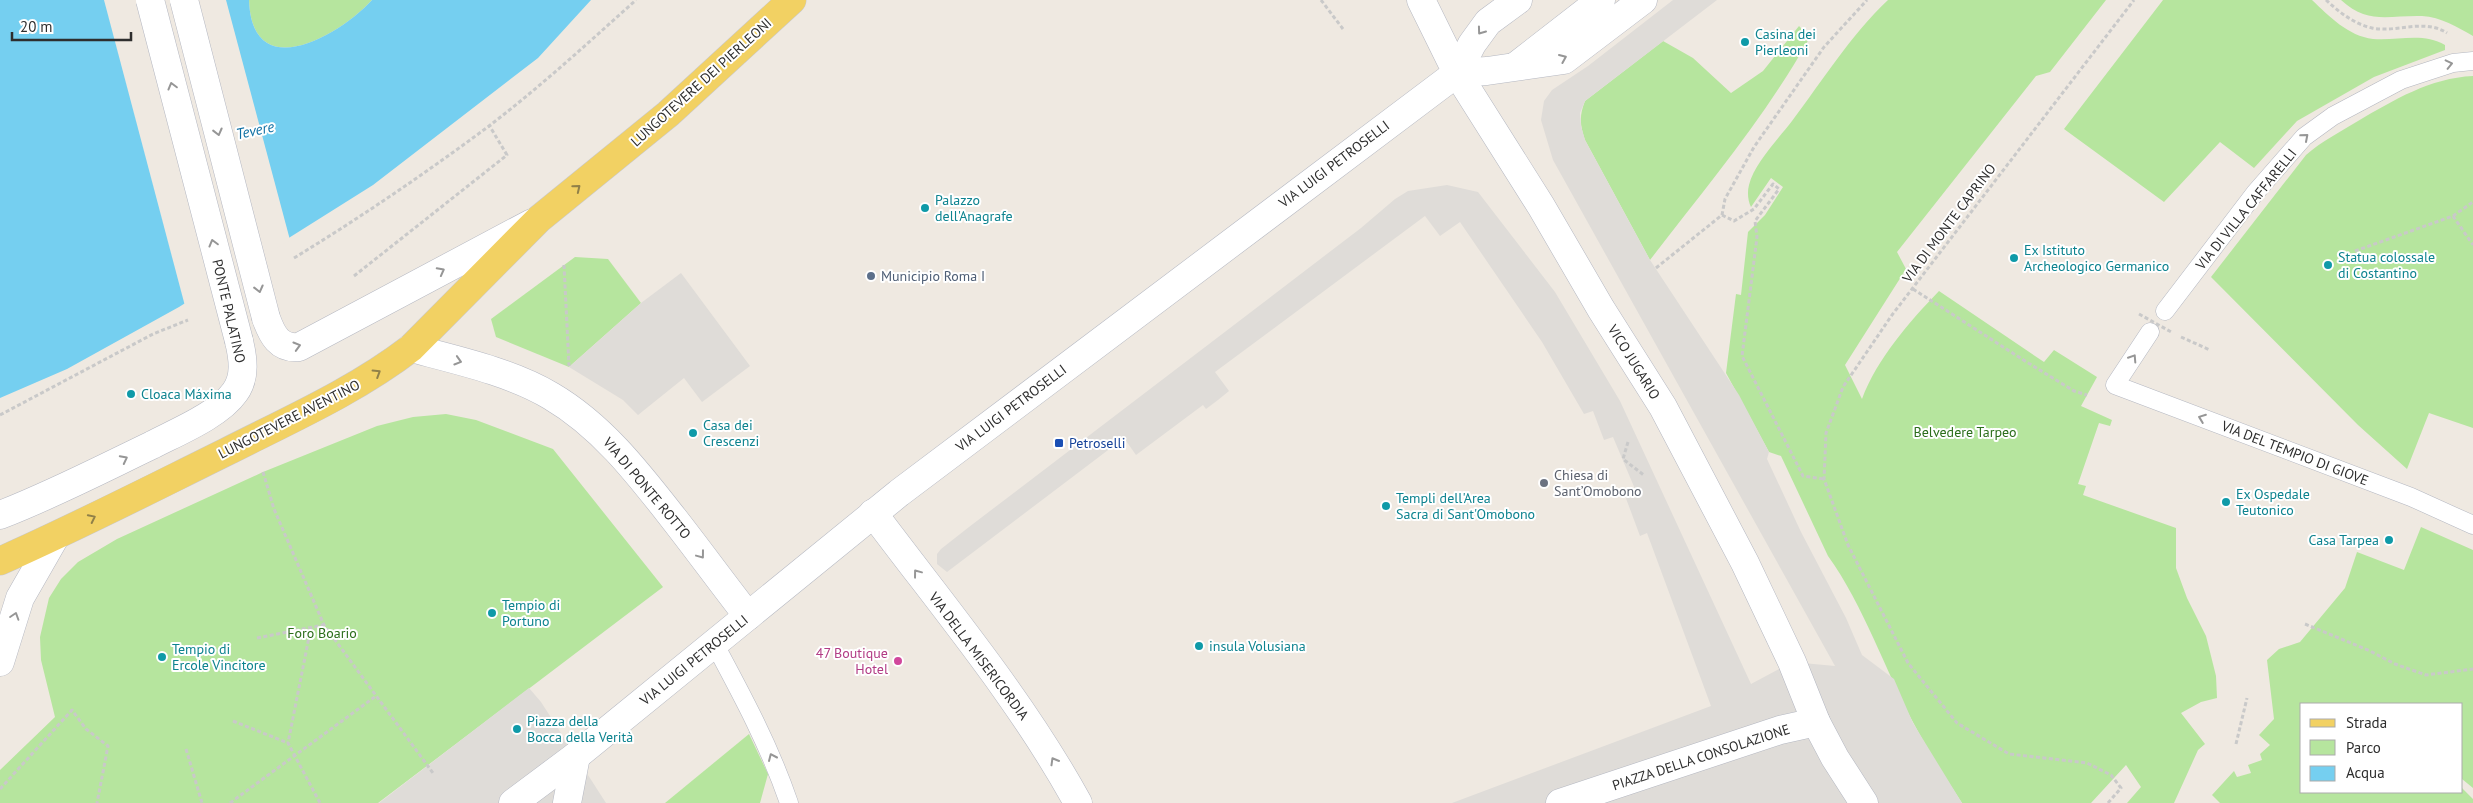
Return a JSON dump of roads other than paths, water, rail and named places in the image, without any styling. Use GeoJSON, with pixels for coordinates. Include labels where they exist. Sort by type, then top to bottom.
{"type":"FeatureCollection","features":[{"type":"Feature","properties":{"kind":"main road","name":"PONTE PALATINO"},"geometry":{"type":"LineString","coordinates":[[0,515],[110,466],[197,421],[220,406],[235,392],[241,380],[243,366],[238,341],[150,0]]}},
{"type":"Feature","properties":{"kind":"main road"},"geometry":{"type":"LineString","coordinates":[[184,0],[266,318],[277,341],[288,348],[299,347],[539,219]]}},
{"type":"Feature","properties":{"kind":"main road","name":"LUNGOTEVERE DEI PIERLEONI"},"geometry":{"type":"LineString","coordinates":[[539,219],[668,114],[792,0]]}},
{"type":"Feature","properties":{"kind":"main road","name":"VICO JUGARIO"},"geometry":{"type":"LineString","coordinates":[[1421,0],[1456,73],[1541,206],[1601,309],[1663,408],[1722,516],[1792,662],[1816,722]]}},
{"type":"Feature","properties":{"kind":"main road"},"geometry":{"type":"LineString","coordinates":[[1456,73],[1472,44],[1488,22],[1518,0]]}},
{"type":"Feature","properties":{"kind":"main road"},"geometry":{"type":"LineString","coordinates":[[1515,67],[1601,0]]}},
{"type":"Feature","properties":{"kind":"main road"},"geometry":{"type":"LineString","coordinates":[[1456,73],[1564,60],[1643,0]]}},
{"type":"Feature","properties":{"kind":"main road","name":"VIA LUIGI PETROSELLI"},"geometry":{"type":"LineString","coordinates":[[576,756],[873,513],[1456,73]]}},
{"type":"Feature","properties":{"kind":"main road","name":"LUNGOTEVERE AVENTINO"},"geometry":{"type":"LineString","coordinates":[[0,561],[55,537],[346,391],[388,365],[411,348],[539,219]]}},
{"type":"Feature","properties":{"kind":"main road","name":"VIA DI PONTE ROTTO"},"geometry":{"type":"LineString","coordinates":[[411,348],[508,377],[550,395],[577,412],[601,434],[651,490],[748,616]]}},
{"type":"Feature","properties":{"kind":"main road","name":"VIA DELLA MISERICORDIA"},"geometry":{"type":"LineString","coordinates":[[873,513],[1011,696],[1043,743],[1078,803]]}},
{"type":"Feature","properties":{"kind":"main road"},"geometry":{"type":"LineString","coordinates":[[0,662],[20,598],[55,537]]}},
{"type":"Feature","properties":{"kind":"main road"},"geometry":{"type":"LineString","coordinates":[[1816,722],[1835,758],[1864,803]]}},
{"type":"Feature","properties":{"kind":"main road","name":"PIAZZA DELLA CONSOLAZIONE"},"geometry":{"type":"LineString","coordinates":[[1570,802],[1780,730],[1816,722]]}},
{"type":"Feature","properties":{"kind":"main road"},"geometry":{"type":"LineString","coordinates":[[513,803],[576,756]]}},
{"type":"Feature","properties":{"kind":"main road"},"geometry":{"type":"LineString","coordinates":[[567,803],[576,756]]}},
{"type":"Feature","properties":{"kind":"lane","name":"VIA DI VILLA CAFFARELLI"},"geometry":{"type":"LineString","coordinates":[[2165,311],[2254,193],[2304,137],[2348,107],[2401,80],[2453,63],[2473,61]]}},
{"type":"Feature","properties":{"kind":"lane","name":"VIA DEL TEMPIO DI GIOVE"},"geometry":{"type":"LineString","coordinates":[[2150,332],[2115,385],[2411,497],[2473,525]]}},
{"type":"Feature","properties":{"kind":"lane"},"geometry":{"type":"LineString","coordinates":[[714,643],[753,715],[789,803]]}},
{"type":"Feature","properties":{"kind":"water","name":"Tevere"},"geometry":{"type":"Polygon","coordinates":[[[0,0],[249,0],[254,26],[265,41],[281,47],[299,46],[319,38],[339,27],[372,0],[591,0],[538,58],[373,185],[179,307],[67,369],[0,398],[0,0]]]}},
{"type":"Feature","properties":{"kind":"place","name":"Casina dei Pierleoni"},"geometry":{"type":"Point","coordinates":[1745,42]}},
{"type":"Feature","properties":{"kind":"place","name":"Palazzo dell'Anagrafe"},"geometry":{"type":"Point","coordinates":[925,208]}},
{"type":"Feature","properties":{"kind":"place","name":"Ex Istituto Archeologico Germanico"},"geometry":{"type":"Point","coordinates":[2014,258]}},
{"type":"Feature","properties":{"kind":"place","name":"Statua colossale di Costantino"},"geometry":{"type":"Point","coordinates":[2328,265]}},
{"type":"Feature","properties":{"kind":"place","name":"Municipio Roma I"},"geometry":{"type":"Point","coordinates":[871,276]}},
{"type":"Feature","properties":{"kind":"place","name":"Cloaca Máxima"},"geometry":{"type":"Point","coordinates":[131,394]}},
{"type":"Feature","properties":{"kind":"place","name":"Casa dei Crescenzi"},"geometry":{"type":"Point","coordinates":[693,433]}},
{"type":"Feature","properties":{"kind":"place","name":"Petroselli"},"geometry":{"type":"Point","coordinates":[1059,443]}},
{"type":"Feature","properties":{"kind":"place","name":"Chiesa di Sant’Omobono"},"geometry":{"type":"Point","coordinates":[1544,483]}},
{"type":"Feature","properties":{"kind":"place","name":"Ex Ospedale Teutonico"},"geometry":{"type":"Point","coordinates":[2226,502]}},
{"type":"Feature","properties":{"kind":"place","name":"Templi dell'Area Sacra di Sant'Omobono"},"geometry":{"type":"Point","coordinates":[1386,506]}},
{"type":"Feature","properties":{"kind":"place","name":"Casa Tarpea"},"geometry":{"type":"Point","coordinates":[2389,540]}},
{"type":"Feature","properties":{"kind":"place","name":"Tempio di Portuno"},"geometry":{"type":"Point","coordinates":[492,613]}},
{"type":"Feature","properties":{"kind":"place","name":"insula Volusiana"},"geometry":{"type":"Point","coordinates":[1199,646]}},
{"type":"Feature","properties":{"kind":"place","name":"Tempio di Ercole Vincitore"},"geometry":{"type":"Point","coordinates":[162,657]}},
{"type":"Feature","properties":{"kind":"place","name":"47 Boutique Hotel"},"geometry":{"type":"Point","coordinates":[898,661]}},
{"type":"Feature","properties":{"kind":"place","name":"Piazza della Bocca della Verità"},"geometry":{"type":"Point","coordinates":[517,729]}},
{"type":"Feature","properties":{"kind":"park label","name":"Belvedere Tarpeo"},"geometry":{"type":"Point","coordinates":[1965,432]}},
{"type":"Feature","properties":{"kind":"park label","name":"Foro Boario"},"geometry":{"type":"Point","coordinates":[322,633]}}]}
